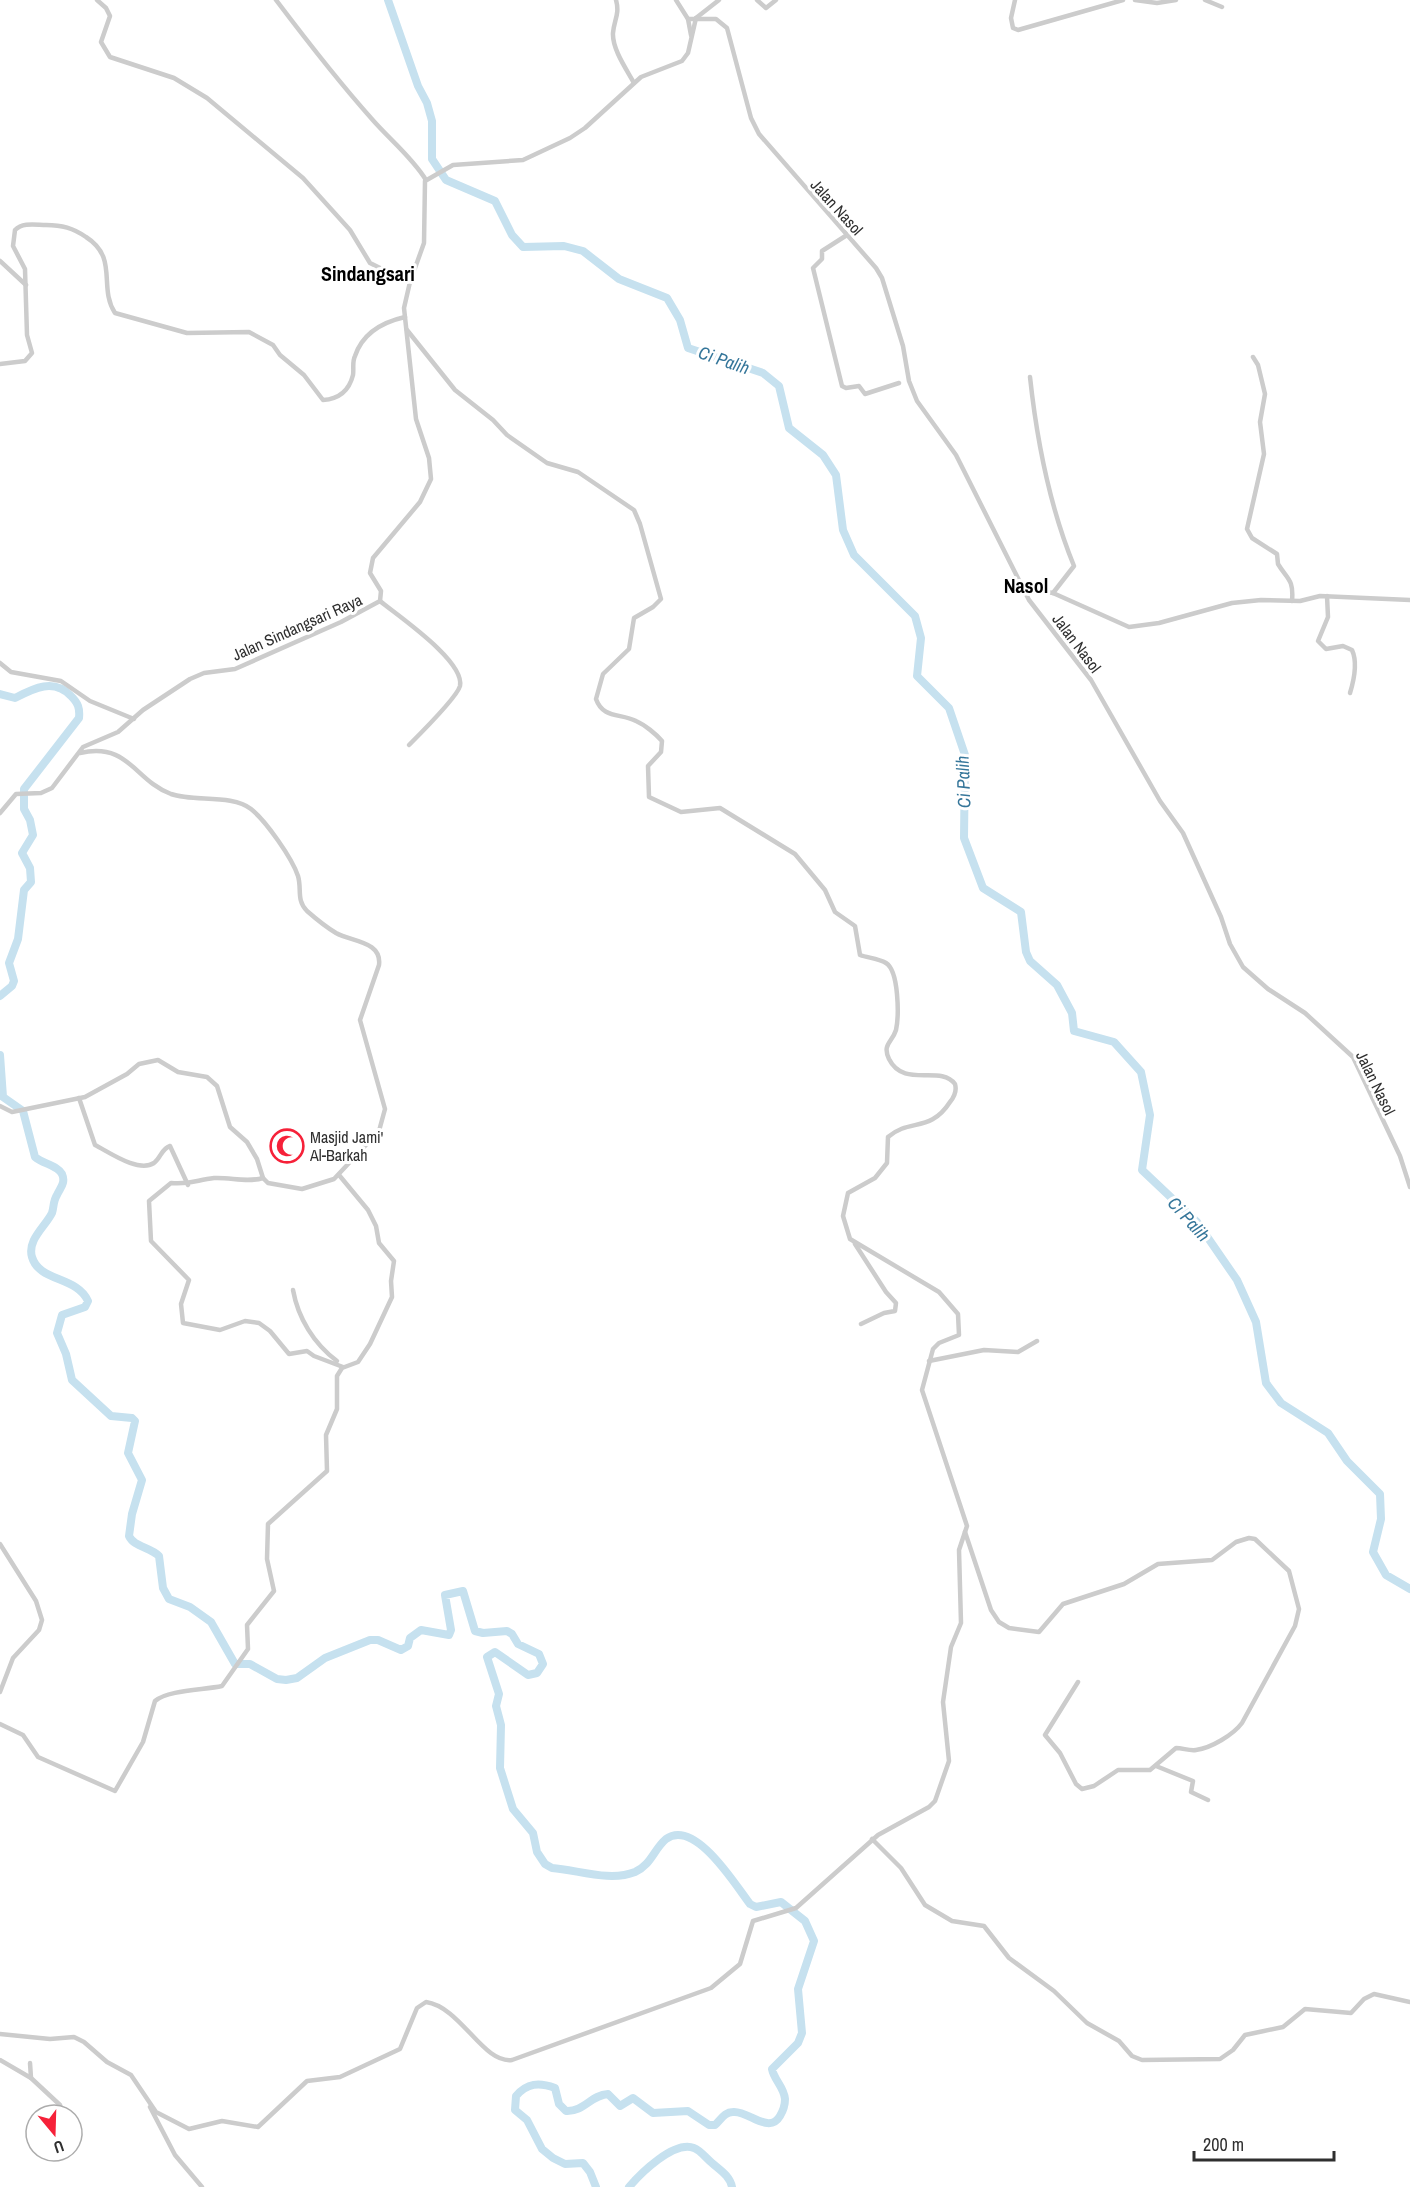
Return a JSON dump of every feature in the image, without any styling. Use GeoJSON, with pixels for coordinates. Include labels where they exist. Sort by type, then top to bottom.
{"type":"FeatureCollection","features":[{"type":"Feature","properties":{"kind":"street"},"geometry":{"type":"LineString","coordinates":[[97,0],[111,16],[101,42],[110,57],[174,78],[207,98],[303,178],[350,230],[370,263],[380,269],[411,278]]}},
{"type":"Feature","properties":{"kind":"street"},"geometry":{"type":"LineString","coordinates":[[276,0],[328,69],[394,145],[427,178],[453,165],[512,162],[545,151],[585,128],[634,84],[653,72],[682,61],[688,53],[696,18]]}},
{"type":"Feature","properties":{"kind":"street"},"geometry":{"type":"LineString","coordinates":[[616,0],[619,14],[613,34],[615,44],[634,84]]}},
{"type":"Feature","properties":{"kind":"street"},"geometry":{"type":"LineString","coordinates":[[675,0],[688,19],[692,38]]}},
{"type":"Feature","properties":{"kind":"street"},"geometry":{"type":"LineString","coordinates":[[688,19],[696,18],[719,0]]}},
{"type":"Feature","properties":{"kind":"street"},"geometry":{"type":"LineString","coordinates":[[757,0],[764,8],[776,0]]}},
{"type":"Feature","properties":{"kind":"street"},"geometry":{"type":"LineString","coordinates":[[1015,0],[1011,18],[1013,28],[1018,30],[1123,0]]}},
{"type":"Feature","properties":{"kind":"street"},"geometry":{"type":"LineString","coordinates":[[1135,0],[1157,3],[1176,0]]}},
{"type":"Feature","properties":{"kind":"street"},"geometry":{"type":"LineString","coordinates":[[1205,0],[1222,8]]}},
{"type":"Feature","properties":{"kind":"street","name":"Jalan Nasol"},"geometry":{"type":"LineString","coordinates":[[696,18],[720,20],[728,28],[754,126],[882,278],[903,346],[909,381],[917,401],[956,455],[1035,609],[1091,680],[1160,801],[1183,833],[1221,917],[1230,944],[1243,967],[1269,989],[1305,1013],[1353,1056],[1400,1156],[1410,1187]]}},
{"type":"Feature","properties":{"kind":"street","name":"Jalan Sindangsari Raya"},"geometry":{"type":"LineString","coordinates":[[0,813],[13,797],[20,793],[41,794],[52,788],[86,745],[118,732],[190,680],[204,673],[235,669],[341,622],[380,601],[381,591],[370,573],[373,558],[420,502],[431,479],[429,458],[416,419],[405,317],[406,297],[424,243],[427,178]]}},
{"type":"Feature","properties":{"kind":"street"},"geometry":{"type":"LineString","coordinates":[[0,364],[25,361],[32,353],[27,335],[24,264],[13,246],[15,230],[27,224],[71,228],[94,242],[102,251],[115,313],[188,333],[240,330],[252,333],[273,345],[280,356],[302,373],[323,400],[336,399],[342,395],[353,375],[356,353],[375,328],[384,322],[405,317]]}},
{"type":"Feature","properties":{"kind":"street"},"geometry":{"type":"LineString","coordinates":[[847,235],[822,251],[822,259],[813,268],[842,386],[846,388],[859,386],[865,394],[899,382]]}},
{"type":"Feature","properties":{"kind":"street"},"geometry":{"type":"LineString","coordinates":[[0,261],[26,285]]}},
{"type":"Feature","properties":{"kind":"street"},"geometry":{"type":"LineString","coordinates":[[407,330],[456,390],[493,420],[507,435],[547,463],[578,472],[628,505],[638,516],[661,599],[653,607],[634,618],[629,649],[603,674],[596,699],[610,715],[635,721],[662,741],[662,752],[648,766],[650,797],[681,812],[720,808],[798,856],[825,890],[835,912],[855,926],[860,955],[886,963],[895,976],[896,1031],[886,1045],[891,1063],[897,1069],[915,1076],[944,1076],[955,1084],[954,1096],[942,1114],[931,1122],[890,1135],[887,1141],[888,1160],[878,1175],[850,1191],[846,1197],[843,1216],[847,1234],[896,1303],[895,1311],[884,1313],[861,1324]]}},
{"type":"Feature","properties":{"kind":"street"},"geometry":{"type":"LineString","coordinates":[[1253,357],[1258,365],[1264,394],[1260,422],[1264,454],[1246,529],[1252,538],[1277,554],[1278,564],[1287,572],[1292,585],[1292,601]]}},
{"type":"Feature","properties":{"kind":"street"},"geometry":{"type":"LineString","coordinates":[[1030,377],[1035,425],[1049,494],[1074,566],[1053,594]]}},
{"type":"Feature","properties":{"kind":"street"},"geometry":{"type":"LineString","coordinates":[[1023,588],[1053,594],[1129,627],[1159,623],[1232,603],[1292,601],[1327,596],[1410,600]]}},
{"type":"Feature","properties":{"kind":"street"},"geometry":{"type":"LineString","coordinates":[[1327,596],[1328,617],[1318,641],[1326,649],[1343,646],[1352,650],[1355,657],[1350,693]]}},
{"type":"Feature","properties":{"kind":"street"},"geometry":{"type":"LineString","coordinates":[[380,601],[450,658],[459,676],[457,691],[409,746]]}},
{"type":"Feature","properties":{"kind":"street"},"geometry":{"type":"LineString","coordinates":[[0,663],[11,672],[61,681],[90,701],[134,719]]}},
{"type":"Feature","properties":{"kind":"street"},"geometry":{"type":"LineString","coordinates":[[0,1106],[9,1112],[79,1098],[94,1093],[128,1074],[139,1064],[155,1060],[180,1072],[207,1077],[219,1089],[230,1127],[247,1142],[257,1159],[263,1178],[270,1184],[302,1190],[339,1175],[355,1154],[379,1131],[385,1109],[360,1020],[379,965],[379,956],[375,949],[335,932],[304,908],[300,900],[298,877],[286,854],[249,808],[224,800],[190,799],[170,793],[123,757],[97,750],[80,753]]}},
{"type":"Feature","properties":{"kind":"street"},"geometry":{"type":"LineString","coordinates":[[79,1098],[95,1145],[144,1166],[153,1163],[165,1148],[170,1146],[188,1185]]}},
{"type":"Feature","properties":{"kind":"street"},"geometry":{"type":"LineString","coordinates":[[263,1178],[211,1179],[188,1185],[170,1184],[148,1205],[152,1242],[189,1280],[181,1304],[183,1323],[220,1330],[245,1321],[259,1323],[270,1330],[290,1355],[307,1351],[343,1367],[358,1362],[366,1351],[392,1295],[391,1281],[395,1262],[379,1243],[371,1216],[339,1175]]}},
{"type":"Feature","properties":{"kind":"street"},"geometry":{"type":"LineString","coordinates":[[0,2034],[50,2039],[74,2037],[90,2046],[107,2062],[131,2075],[156,2112],[186,2129],[222,2121],[258,2127],[307,2081],[340,2077],[400,2049],[417,2008],[426,2002],[445,2008],[496,2057],[512,2060],[711,1988],[740,1964],[753,1921],[793,1909],[872,1839],[895,1823],[932,1804],[948,1767],[943,1702],[951,1647],[961,1623],[959,1550],[966,1521],[923,1397],[922,1384],[937,1345],[959,1335],[957,1312],[937,1290],[855,1244]]}},
{"type":"Feature","properties":{"kind":"street"},"geometry":{"type":"LineString","coordinates":[[293,1290],[301,1315],[311,1335],[322,1350],[343,1367]]}},
{"type":"Feature","properties":{"kind":"street"},"geometry":{"type":"LineString","coordinates":[[929,1361],[984,1350],[1018,1352],[1037,1341]]}},
{"type":"Feature","properties":{"kind":"street"},"geometry":{"type":"LineString","coordinates":[[0,1724],[23,1735],[38,1757],[115,1791],[142,1744],[155,1701],[169,1694],[199,1692],[222,1686],[249,1647],[247,1625],[274,1591],[267,1559],[268,1524],[327,1471],[326,1435],[337,1409],[336,1379],[343,1367]]}},
{"type":"Feature","properties":{"kind":"street"},"geometry":{"type":"LineString","coordinates":[[965,1532],[993,1614],[1006,1626],[1036,1632],[1044,1629],[1063,1604],[1124,1584],[1158,1564],[1212,1560],[1243,1538],[1255,1539],[1286,1567],[1299,1609],[1297,1620],[1242,1723],[1235,1731],[1208,1747],[1191,1750],[1176,1748],[1156,1766],[1146,1771],[1118,1770],[1090,1788],[1079,1787],[1045,1733],[1078,1682]]}},
{"type":"Feature","properties":{"kind":"street"},"geometry":{"type":"LineString","coordinates":[[0,1544],[36,1600],[42,1620],[39,1630],[13,1658],[0,1692]]}},
{"type":"Feature","properties":{"kind":"street"},"geometry":{"type":"LineString","coordinates":[[1156,1766],[1193,1781],[1191,1792],[1208,1800]]}},
{"type":"Feature","properties":{"kind":"street"},"geometry":{"type":"LineString","coordinates":[[872,1839],[901,1868],[925,1905],[952,1921],[984,1926],[1009,1958],[1054,1991],[1087,2023],[1119,2041],[1132,2056],[1142,2060],[1220,2060],[1233,2050],[1245,2035],[1283,2027],[1305,2009],[1351,2013],[1364,1999],[1374,1994],[1410,2002]]}},
{"type":"Feature","properties":{"kind":"street"},"geometry":{"type":"LineString","coordinates":[[0,2060],[31,2078],[57,2103]]}},
{"type":"Feature","properties":{"kind":"street"},"geometry":{"type":"LineString","coordinates":[[30,2063],[31,2078]]}},
{"type":"Feature","properties":{"kind":"street"},"geometry":{"type":"LineString","coordinates":[[148,2100],[172,2151],[202,2187]]}},
{"type":"Feature","properties":{"kind":"waterway","name":"Ci Palih"},"geometry":{"type":"LineString","coordinates":[[388,0],[432,121],[432,159],[446,180],[495,201],[512,235],[523,247],[564,246],[583,251],[619,279],[667,298],[680,320],[688,348],[763,373],[779,386],[789,428],[823,455],[836,475],[843,530],[854,555],[915,616],[921,638],[917,676],[949,708],[965,755],[964,838],[983,888],[1021,912],[1026,952],[1030,961],[1057,985],[1072,1013],[1074,1031],[1114,1042],[1141,1072],[1150,1115],[1142,1170],[1197,1222],[1237,1280],[1256,1322],[1266,1383],[1281,1403],[1328,1433],[1347,1461],[1380,1494],[1381,1519],[1373,1552],[1386,1575],[1410,1589]]}},
{"type":"Feature","properties":{"kind":"waterway"},"geometry":{"type":"LineString","coordinates":[[0,694],[15,698],[44,686],[58,687],[71,696],[79,708],[79,718],[24,789],[24,809],[30,820],[33,835],[22,853],[30,868],[31,882],[24,890],[18,939],[9,963],[14,981],[12,986],[0,996]]}},
{"type":"Feature","properties":{"kind":"waterway"},"geometry":{"type":"LineString","coordinates":[[0,1055],[3,1097],[23,1111],[35,1157],[57,1169],[63,1177],[52,1213],[34,1239],[32,1257],[42,1271],[76,1287],[88,1301],[85,1307],[62,1315],[57,1333],[66,1354],[72,1380],[111,1416],[132,1418],[135,1421],[128,1453],[142,1480],[132,1514],[129,1536],[131,1540],[159,1556],[163,1588],[169,1599],[190,1607],[211,1622],[235,1664],[250,1664],[277,1679],[286,1680],[297,1678],[325,1658],[370,1640],[378,1640],[401,1650],[408,1646],[410,1638],[421,1630],[449,1635],[451,1630],[445,1595],[463,1591],[475,1631],[483,1633],[507,1631],[512,1634],[518,1644],[539,1654],[543,1664],[537,1673],[528,1675],[495,1652],[487,1657],[499,1694],[496,1706],[501,1725],[500,1768],[513,1809],[533,1833],[537,1852],[545,1864],[552,1868],[605,1876],[625,1875],[640,1869],[666,1839],[677,1835],[689,1838],[714,1857],[750,1904],[756,1907],[781,1902],[805,1921],[814,1941],[798,1989],[802,2033],[798,2043],[772,2069],[785,2099],[783,2110],[775,2121],[764,2123],[739,2112],[730,2112],[715,2125],[709,2125],[688,2111],[653,2113],[633,2098],[620,2106],[608,2094],[597,2097],[578,2109],[566,2111],[559,2104],[555,2088],[544,2085],[529,2086],[516,2096],[515,2110],[527,2120],[542,2149],[565,2164],[583,2163],[590,2172],[596,2187]]}},
{"type":"Feature","properties":{"kind":"waterway"},"geometry":{"type":"LineString","coordinates":[[629,2187],[658,2160],[668,2153],[686,2147],[701,2152],[727,2176],[732,2187]]}},
{"type":"Feature","properties":{"kind":"place","name":"Masjid Jami' Al-Barkah"},"geometry":{"type":"Point","coordinates":[287,1146]}},
{"type":"Feature","properties":{"kind":"district","name":"Sindangsari"},"geometry":{"type":"Point","coordinates":[368,273]}},
{"type":"Feature","properties":{"kind":"district","name":"Nasol"},"geometry":{"type":"Point","coordinates":[1026,585]}}]}
